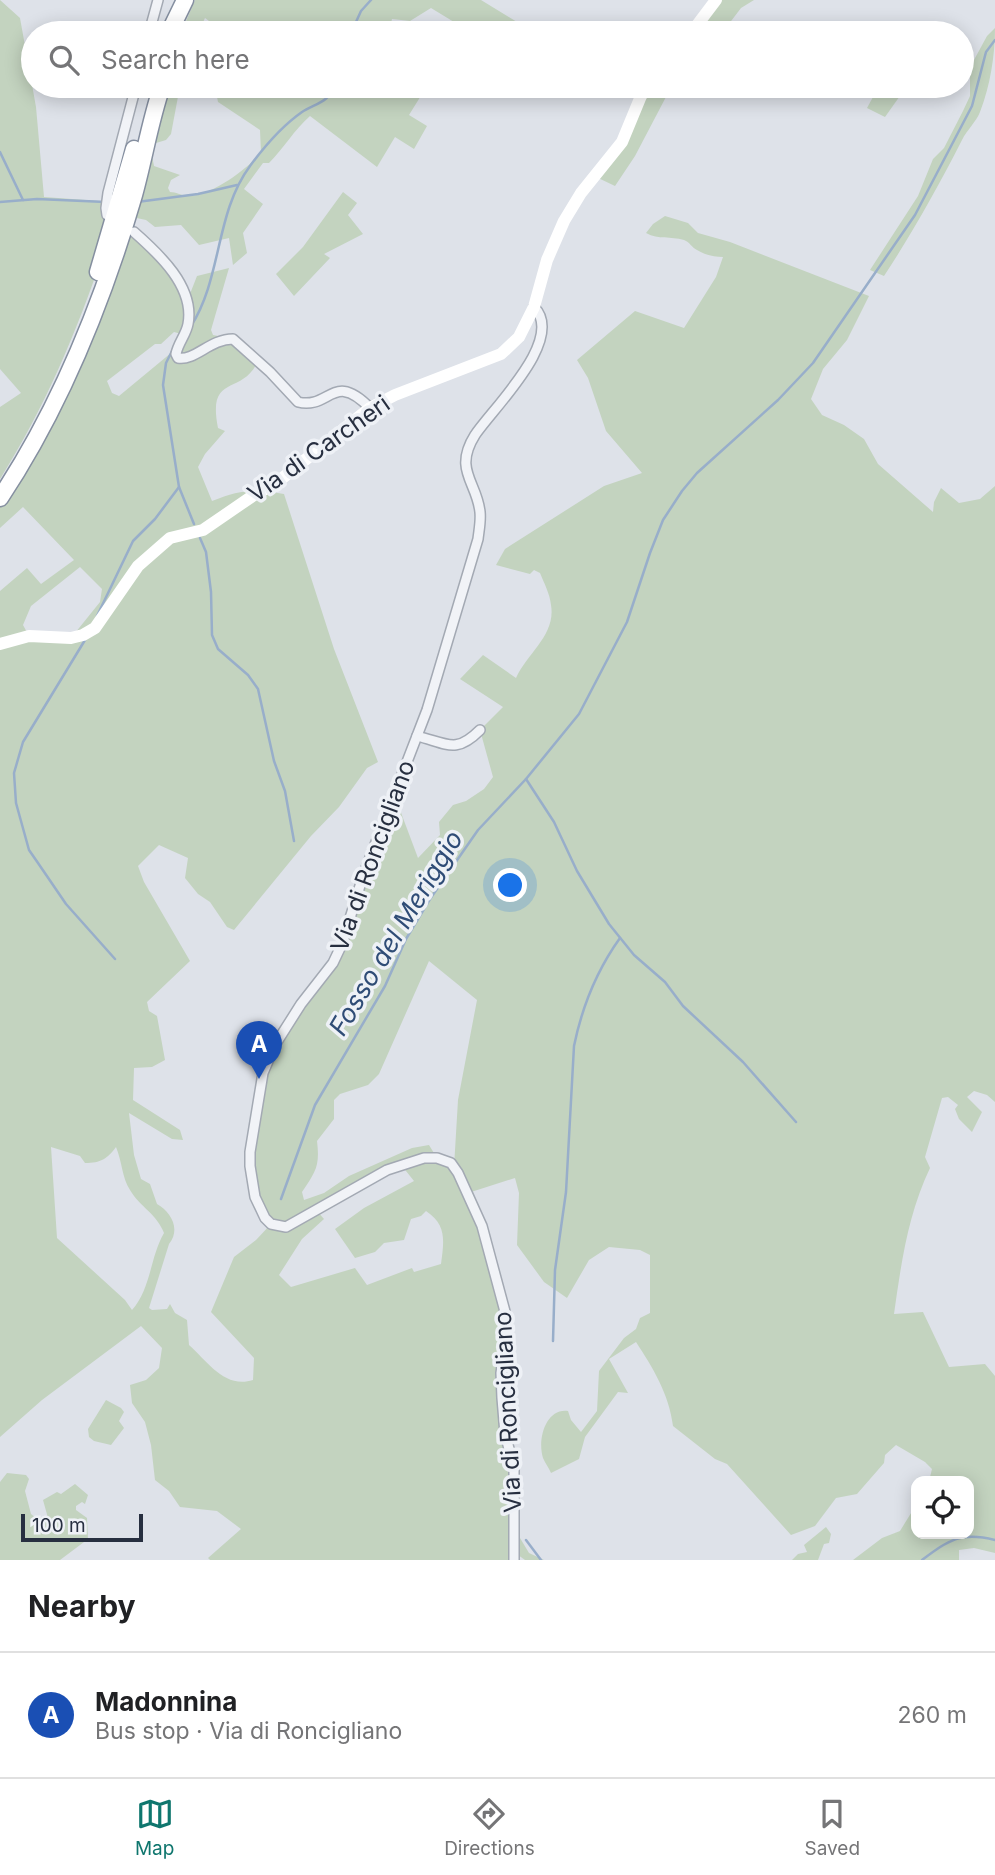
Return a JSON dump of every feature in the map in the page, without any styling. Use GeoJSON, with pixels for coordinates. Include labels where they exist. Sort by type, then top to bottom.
{"type":"FeatureCollection","features":[{"type":"Feature","properties":{"kind":"highway"},"geometry":{"type":"LineString","coordinates":[[175,21],[185,0]]}},
{"type":"Feature","properties":{"kind":"highway"},"geometry":{"type":"LineString","coordinates":[[186,21],[195,0]]}},
{"type":"Feature","properties":{"kind":"highway"},"geometry":{"type":"LineString","coordinates":[[0,478],[45,400],[78,325],[119,205],[148,98]]}},
{"type":"Feature","properties":{"kind":"highway"},"geometry":{"type":"LineString","coordinates":[[0,498],[57,400],[90,325],[124,229],[159,98]]}},
{"type":"Feature","properties":{"kind":"street"},"geometry":{"type":"LineString","coordinates":[[152,21],[158,0]]}},
{"type":"Feature","properties":{"kind":"street"},"geometry":{"type":"LineString","coordinates":[[700,21],[716,0]]}},
{"type":"Feature","properties":{"kind":"street"},"geometry":{"type":"LineString","coordinates":[[107,206],[133,98]]}},
{"type":"Feature","properties":{"kind":"street","name":"Via di Carcheri"},"geometry":{"type":"LineString","coordinates":[[0,644],[29,636],[71,638],[83,635],[95,628],[138,566],[161,544],[170,538],[203,530],[275,484],[370,408],[395,395],[501,354],[519,337],[534,307],[547,260],[564,221],[581,193],[622,142],[639,98]]}},
{"type":"Feature","properties":{"kind":"street"},"geometry":{"type":"LineString","coordinates":[[134,232],[153,248],[183,287],[188,300],[189,319],[185,335],[177,348],[178,358],[187,359],[210,344],[233,339],[298,401],[310,403],[331,393],[347,391],[360,397],[370,408]]}},
{"type":"Feature","properties":{"kind":"street","name":"Via di Roncigliano"},"geometry":{"type":"LineString","coordinates":[[514,1560],[514,1467],[505,1434],[501,1373],[507,1319],[482,1226],[451,1163],[437,1158],[424,1158],[387,1170],[286,1227],[271,1224],[265,1218],[255,1197],[250,1152],[268,1059],[301,1004],[333,963],[447,648],[478,539],[481,514],[466,472],[469,448],[520,376],[541,340],[542,321],[534,307]]}},
{"type":"Feature","properties":{"kind":"street","name":"Via di Roncigliano"},"geometry":{"type":"LineString","coordinates":[[417,736],[454,746],[466,744],[480,730]]}},
{"type":"Feature","properties":{"kind":"green space"},"geometry":{"type":"Polygon","coordinates":[[[0,0],[20,18],[21,98],[34,98],[44,197],[119,205],[68,346],[37,413],[0,479],[0,407],[21,393],[0,369],[0,0]]]}},
{"type":"Feature","properties":{"kind":"green space"},"geometry":{"type":"Polygon","coordinates":[[[195,0],[481,0],[515,21],[452,21],[431,8],[410,21],[209,21],[205,18],[204,21],[186,21],[195,0]]]}},
{"type":"Feature","properties":{"kind":"green space"},"geometry":{"type":"Polygon","coordinates":[[[716,0],[754,0],[741,8],[731,21],[700,21],[716,0]]]}},
{"type":"Feature","properties":{"kind":"green space"},"geometry":{"type":"Polygon","coordinates":[[[995,28],[987,92],[978,116],[884,276],[870,270],[918,196],[933,159],[944,148],[969,98],[974,98],[974,60],[987,36],[995,28]]]}},
{"type":"Feature","properties":{"kind":"green space"},"geometry":{"type":"Polygon","coordinates":[[[159,98],[178,98],[171,134],[166,140],[146,146],[159,98]]]}},
{"type":"Feature","properties":{"kind":"green space"},"geometry":{"type":"Polygon","coordinates":[[[217,98],[420,98],[409,115],[427,126],[414,149],[395,137],[377,167],[310,116],[269,163],[263,163],[244,189],[263,204],[243,233],[247,253],[233,265],[229,238],[199,245],[181,225],[155,227],[146,220],[127,216],[144,154],[152,156],[154,166],[180,175],[171,180],[168,188],[170,192],[186,196],[216,187],[247,167],[261,153],[260,130],[218,102],[217,98]]]}},
{"type":"Feature","properties":{"kind":"green space"},"geometry":{"type":"Polygon","coordinates":[[[642,98],[665,98],[635,156],[615,186],[594,176],[622,142],[642,98]]]}},
{"type":"Feature","properties":{"kind":"green space"},"geometry":{"type":"Polygon","coordinates":[[[872,98],[898,98],[885,117],[867,108],[872,98]]]}},
{"type":"Feature","properties":{"kind":"green space"},"geometry":{"type":"Polygon","coordinates":[[[343,192],[357,203],[348,215],[363,234],[324,254],[330,258],[294,296],[276,274],[303,247],[343,192]]]}},
{"type":"Feature","properties":{"kind":"green space"},"geometry":{"type":"Polygon","coordinates":[[[665,216],[688,223],[698,233],[730,242],[869,296],[847,340],[823,369],[811,399],[822,415],[844,425],[864,439],[878,464],[933,512],[934,502],[941,488],[959,503],[980,499],[995,486],[995,1102],[987,1095],[974,1091],[967,1097],[982,1112],[972,1132],[959,1119],[955,1109],[958,1105],[948,1097],[942,1098],[925,1157],[930,1168],[916,1203],[906,1240],[894,1314],[923,1312],[949,1367],[985,1364],[995,1376],[995,1553],[974,1548],[959,1550],[959,1560],[853,1560],[882,1538],[900,1531],[911,1513],[911,1539],[974,1539],[974,1476],[930,1476],[932,1469],[925,1462],[896,1445],[885,1455],[884,1463],[857,1494],[836,1498],[815,1526],[791,1535],[727,1464],[715,1459],[673,1426],[664,1392],[636,1342],[609,1359],[628,1393],[618,1392],[585,1437],[579,1459],[551,1473],[541,1450],[545,1426],[554,1414],[568,1411],[571,1420],[581,1432],[597,1411],[599,1371],[624,1338],[636,1329],[640,1318],[650,1313],[650,1255],[640,1250],[609,1247],[589,1260],[567,1298],[544,1282],[517,1245],[519,1193],[515,1178],[468,1193],[507,1319],[502,1398],[514,1467],[514,1528],[529,1553],[544,1560],[525,1560],[514,1552],[514,1560],[210,1560],[208,1558],[241,1529],[217,1511],[180,1507],[169,1491],[155,1480],[145,1422],[132,1403],[130,1385],[146,1380],[159,1368],[162,1348],[141,1326],[42,1400],[0,1437],[0,591],[27,568],[41,584],[74,560],[23,507],[0,528],[0,498],[28,453],[124,226],[153,249],[188,299],[197,276],[229,268],[211,330],[213,335],[233,339],[258,361],[251,372],[228,387],[217,399],[218,428],[225,431],[205,454],[198,467],[212,501],[247,491],[284,494],[334,649],[378,762],[367,768],[339,807],[311,836],[234,930],[227,927],[210,902],[198,894],[185,878],[188,858],[159,845],[138,866],[144,882],[190,961],[147,1002],[149,1011],[157,1016],[165,1060],[152,1067],[134,1068],[133,1100],[180,1130],[183,1140],[172,1139],[129,1113],[134,1155],[141,1179],[150,1184],[157,1204],[170,1216],[174,1227],[173,1238],[149,1308],[167,1309],[170,1304],[175,1313],[187,1320],[189,1345],[210,1366],[234,1381],[253,1380],[254,1358],[211,1312],[234,1257],[271,1224],[265,1218],[250,1166],[268,1058],[333,963],[394,794],[418,858],[440,835],[439,822],[453,805],[466,801],[484,789],[493,777],[480,730],[503,707],[460,679],[483,655],[516,678],[545,634],[551,616],[549,597],[540,573],[534,570],[530,574],[496,565],[505,549],[604,486],[642,473],[606,431],[588,378],[577,360],[635,311],[684,328],[716,277],[723,257],[703,253],[684,240],[646,233],[665,216]],[[174,332],[107,381],[112,393],[119,396],[177,348],[185,335],[174,332]],[[80,567],[31,606],[23,625],[29,636],[71,638],[100,602],[102,589],[80,567]],[[429,961],[379,1074],[368,1085],[340,1094],[334,1100],[334,1119],[317,1141],[317,1163],[302,1192],[304,1200],[324,1193],[349,1176],[412,1148],[429,1145],[437,1158],[454,1167],[458,1100],[477,1000],[429,961]],[[51,1147],[57,1238],[125,1300],[132,1310],[147,1283],[164,1233],[130,1190],[116,1147],[103,1160],[85,1163],[80,1156],[51,1147]],[[402,1166],[317,1211],[324,1219],[302,1239],[279,1275],[291,1287],[355,1268],[367,1285],[412,1268],[414,1272],[441,1264],[441,1228],[426,1211],[411,1219],[404,1240],[384,1243],[375,1252],[355,1258],[335,1229],[364,1208],[414,1181],[402,1166]]]}},
{"type":"Feature","properties":{"kind":"green space"},"geometry":{"type":"Polygon","coordinates":[[[106,1400],[124,1412],[119,1421],[124,1428],[111,1445],[94,1441],[89,1437],[88,1429],[106,1400]]]}},
{"type":"Feature","properties":{"kind":"green space"},"geometry":{"type":"Polygon","coordinates":[[[7,1473],[26,1475],[29,1479],[25,1491],[31,1514],[36,1518],[48,1518],[43,1500],[57,1492],[61,1494],[75,1484],[88,1495],[85,1504],[82,1502],[76,1506],[76,1510],[87,1518],[88,1539],[60,1560],[0,1560],[0,1482],[7,1473]]]}},
{"type":"Feature","properties":{"kind":"green space"},"geometry":{"type":"Polygon","coordinates":[[[826,1527],[831,1534],[829,1543],[824,1544],[818,1560],[792,1560],[798,1554],[807,1552],[804,1545],[826,1527]]]}},
{"type":"Feature","properties":{"kind":"waterway"},"geometry":{"type":"LineString","coordinates":[[356,21],[371,0]]}},
{"type":"Feature","properties":{"kind":"waterway","name":"Fosso del Meriggio"},"geometry":{"type":"LineString","coordinates":[[281,1199],[315,1105],[385,986],[406,939],[430,899],[478,830],[526,779],[579,714],[627,622],[663,520],[697,473],[778,400],[813,363],[915,215],[972,106],[986,52],[995,40]]}},
{"type":"Feature","properties":{"kind":"waterway"},"geometry":{"type":"LineString","coordinates":[[191,326],[208,287],[230,204],[239,184],[261,152],[287,124],[326,98]]}},
{"type":"Feature","properties":{"kind":"waterway"},"geometry":{"type":"LineString","coordinates":[[0,152],[23,200]]}},
{"type":"Feature","properties":{"kind":"waterway"},"geometry":{"type":"LineString","coordinates":[[137,202],[198,194],[237,185]]}},
{"type":"Feature","properties":{"kind":"waterway"},"geometry":{"type":"LineString","coordinates":[[0,202],[37,199],[106,202]]}},
{"type":"Feature","properties":{"kind":"waterway"},"geometry":{"type":"LineString","coordinates":[[177,341],[166,363],[163,385],[179,487],[194,524]]}},
{"type":"Feature","properties":{"kind":"waterway"},"geometry":{"type":"LineString","coordinates":[[97,616],[133,541],[155,519],[179,487]]}},
{"type":"Feature","properties":{"kind":"waterway"},"geometry":{"type":"LineString","coordinates":[[200,538],[206,552],[211,592],[212,635],[218,649],[248,675],[258,689],[274,761],[285,791],[294,841]]}},
{"type":"Feature","properties":{"kind":"waterway"},"geometry":{"type":"LineString","coordinates":[[85,640],[23,742],[14,773],[16,803],[29,850],[66,904],[115,959]]}},
{"type":"Feature","properties":{"kind":"waterway"},"geometry":{"type":"LineString","coordinates":[[526,779],[554,822],[577,871],[609,924],[634,955],[665,982],[683,1006],[743,1062],[796,1122]]}},
{"type":"Feature","properties":{"kind":"waterway"},"geometry":{"type":"LineString","coordinates":[[553,1341],[555,1270],[566,1192],[574,1046],[591,989],[620,938]]}},
{"type":"Feature","properties":{"kind":"waterway"},"geometry":{"type":"LineString","coordinates":[[922,1560],[956,1539],[983,1537],[995,1540]]}},
{"type":"Feature","properties":{"kind":"waterway"},"geometry":{"type":"LineString","coordinates":[[526,1540],[541,1560]]}},
{"type":"Feature","properties":{"kind":"place","name":"Madonnina"},"geometry":{"type":"Point","coordinates":[259,1079]}}]}
